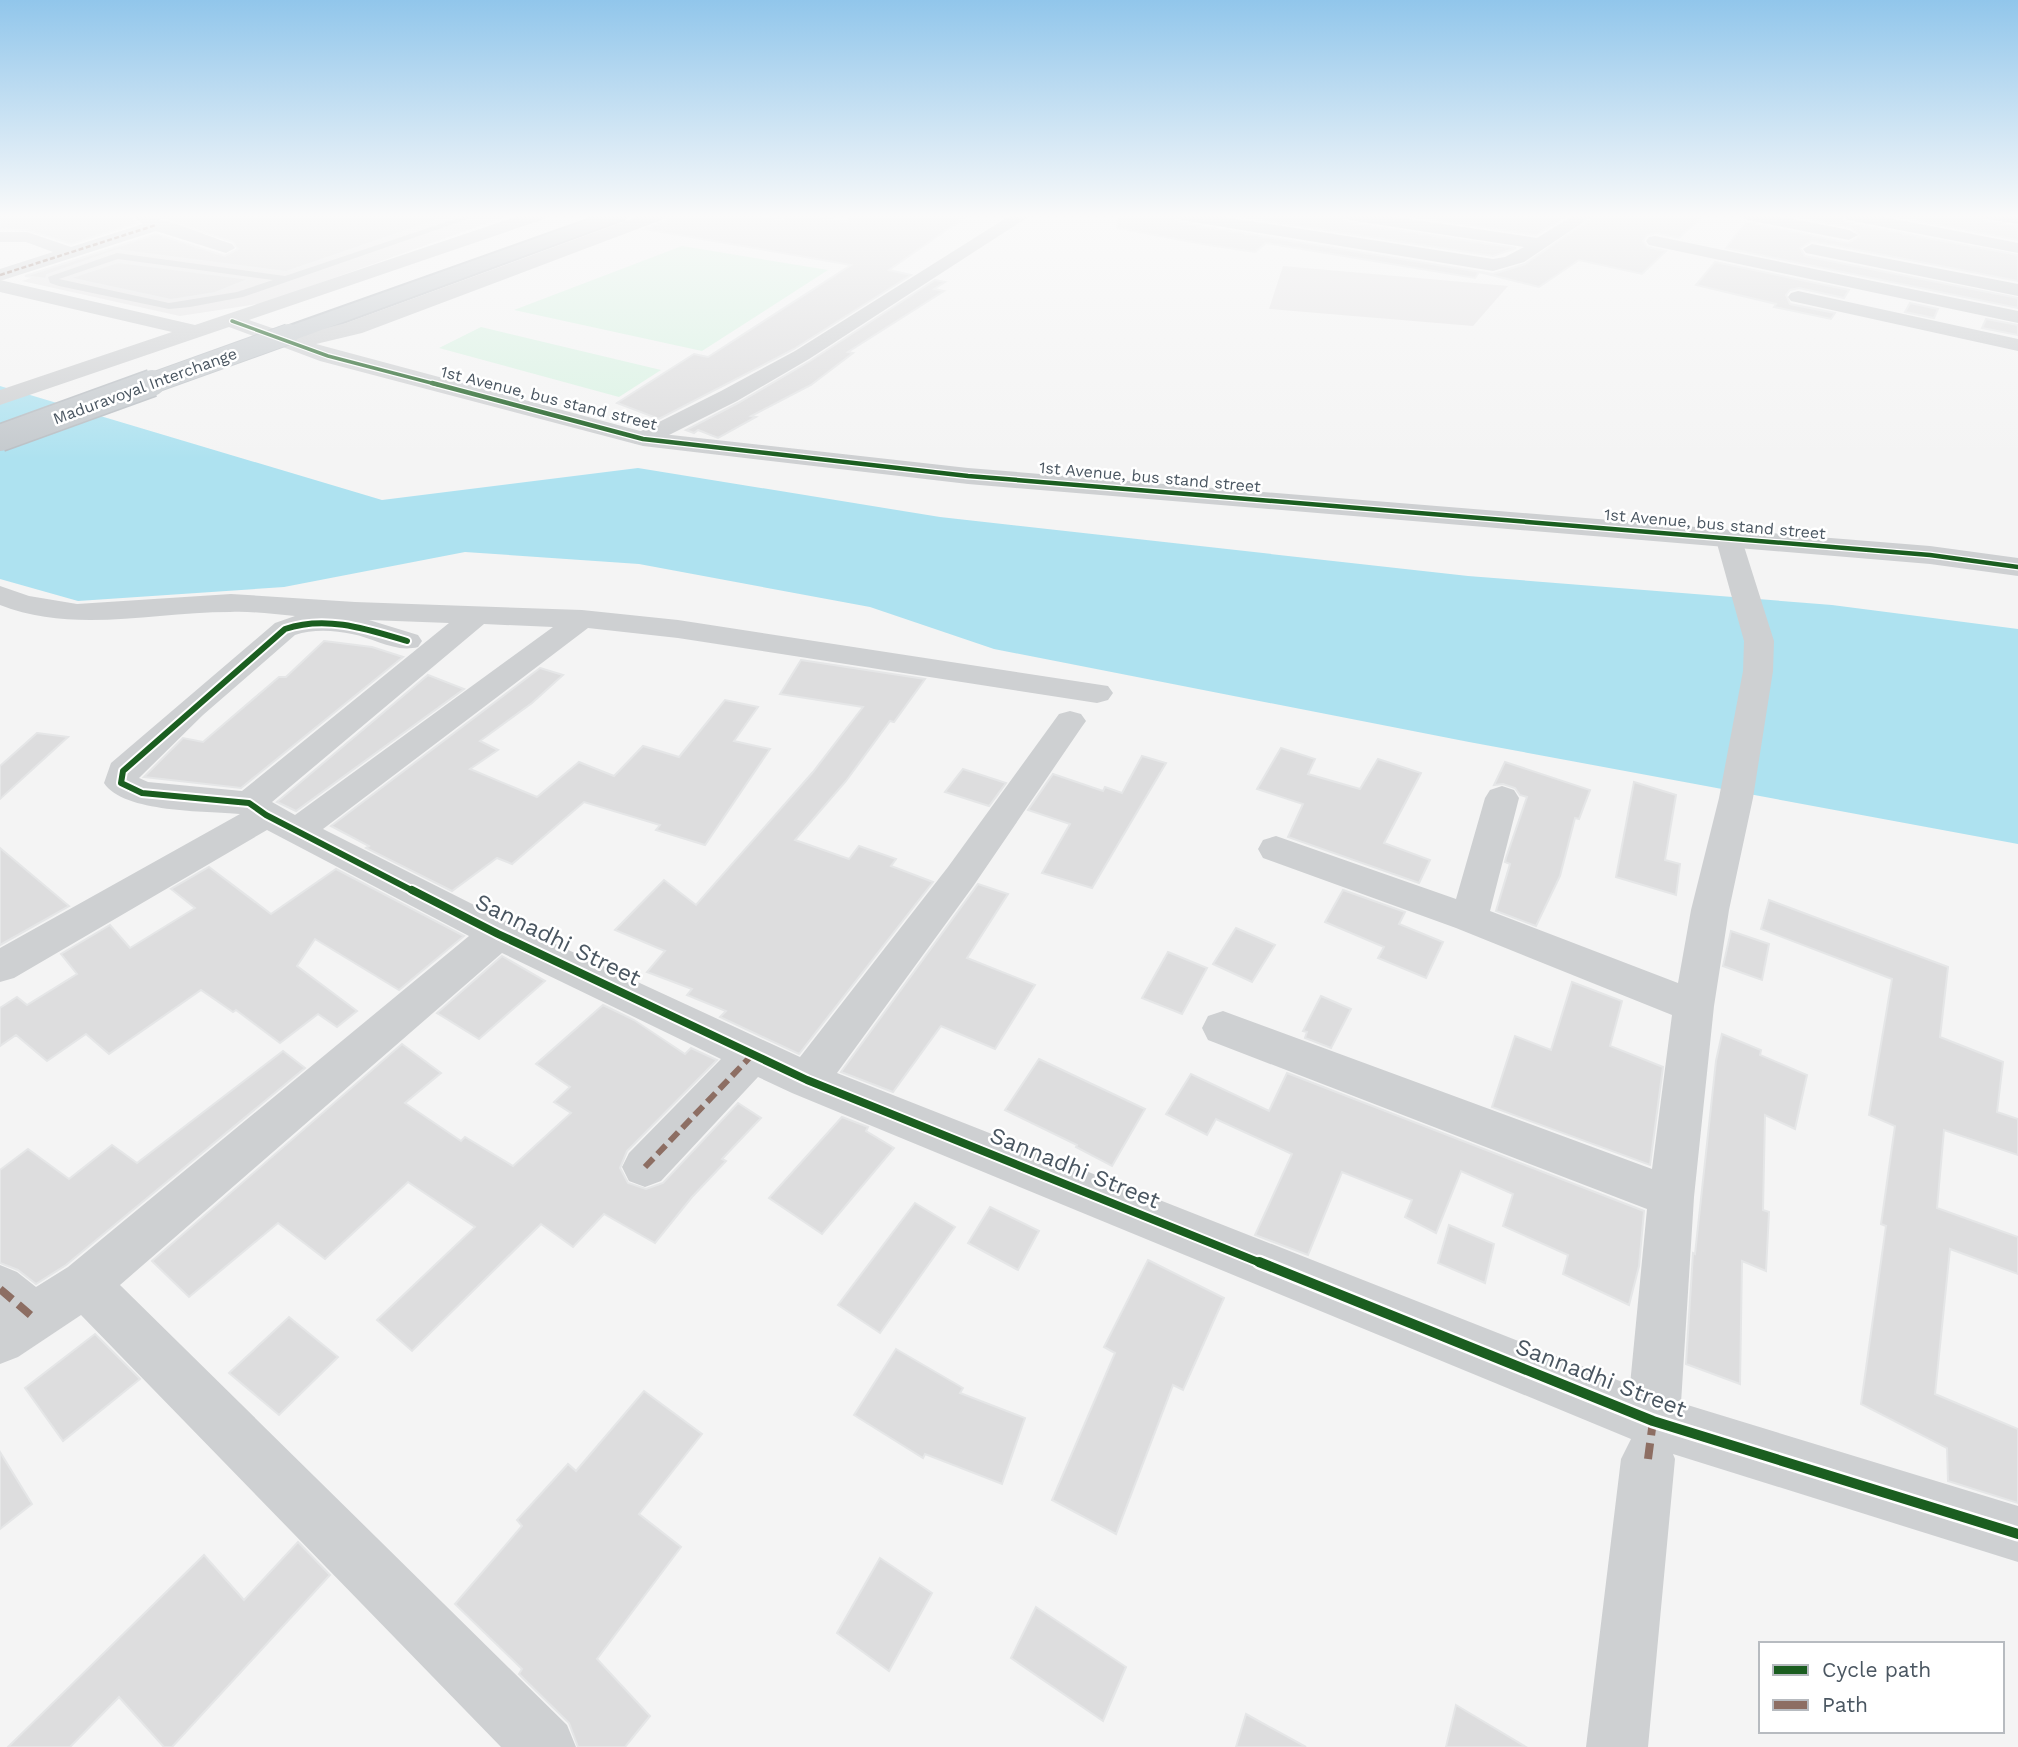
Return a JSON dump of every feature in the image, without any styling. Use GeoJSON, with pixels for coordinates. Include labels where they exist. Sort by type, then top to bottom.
{"type":"FeatureCollection","features":[{"type":"Feature","properties":{"kind":"highway","name":"Maduravoyal Interchange"},"geometry":{"type":"LineString","coordinates":[[0,419],[347,297]]}},
{"type":"Feature","properties":{"kind":"highway","name":"Maduravoyal Interchange"},"geometry":{"type":"LineString","coordinates":[[0,438],[290,339],[402,297]]}},
{"type":"Feature","properties":{"kind":"street"},"geometry":{"type":"LineString","coordinates":[[46,297],[199,332]]}},
{"type":"Feature","properties":{"kind":"street"},"geometry":{"type":"LineString","coordinates":[[0,398],[303,297]]}},
{"type":"Feature","properties":{"kind":"street"},"geometry":{"type":"LineString","coordinates":[[290,339],[354,328],[439,297]]}},
{"type":"Feature","properties":{"kind":"street"},"geometry":{"type":"LineString","coordinates":[[643,439],[729,396],[802,355],[894,297]]}},
{"type":"Feature","properties":{"kind":"street"},"geometry":{"type":"LineString","coordinates":[[1796,297],[2018,345]]}},
{"type":"Feature","properties":{"kind":"street"},"geometry":{"type":"LineString","coordinates":[[1867,313],[1877,297]]}},
{"type":"Feature","properties":{"kind":"street"},"geometry":{"type":"LineString","coordinates":[[1918,297],[2018,317]]}},
{"type":"Feature","properties":{"kind":"street","name":"1st Avenue, bus stand street"},"geometry":{"type":"LineString","coordinates":[[232,321],[290,339],[328,356],[643,439],[968,475],[1930,555],[2018,567]]}},
{"type":"Feature","properties":{"kind":"street"},"geometry":{"type":"LineString","coordinates":[[1618,1747],[1651,1440],[1671,1197],[1693,1006],[1758,671],[1759,641],[1729,540]]}},
{"type":"Feature","properties":{"kind":"street"},"geometry":{"type":"LineString","coordinates":[[0,595],[23,604],[77,613],[230,603],[355,611],[582,619],[678,629],[1097,693]]}},
{"type":"Feature","properties":{"kind":"street"},"geometry":{"type":"LineString","coordinates":[[271,816],[330,734],[477,615]]}},
{"type":"Feature","properties":{"kind":"street"},"geometry":{"type":"LineString","coordinates":[[0,967],[490,690],[582,619]]}},
{"type":"Feature","properties":{"kind":"street","name":"Sannadhi Street"},"geometry":{"type":"LineString","coordinates":[[407,641],[354,625],[305,622],[285,629],[123,771],[121,783],[142,793],[271,816],[498,934],[807,1080],[1651,1440],[2018,1534]]}},
{"type":"Feature","properties":{"kind":"street"},"geometry":{"type":"LineString","coordinates":[[807,1080],[961,876],[1070,721]]}},
{"type":"Feature","properties":{"kind":"street"},"geometry":{"type":"LineString","coordinates":[[1469,918],[1502,798]]}},
{"type":"Feature","properties":{"kind":"street"},"geometry":{"type":"LineString","coordinates":[[1276,849],[1469,918],[1693,1006]]}},
{"type":"Feature","properties":{"kind":"street"},"geometry":{"type":"LineString","coordinates":[[11,1315],[85,1284],[498,934]]}},
{"type":"Feature","properties":{"kind":"street"},"geometry":{"type":"LineString","coordinates":[[1223,1028],[1671,1197]]}},
{"type":"Feature","properties":{"kind":"street"},"geometry":{"type":"LineString","coordinates":[[645,1167],[752,1055]]}},
{"type":"Feature","properties":{"kind":"street"},"geometry":{"type":"LineString","coordinates":[[85,1284],[545,1747]]}},
{"type":"Feature","properties":{"kind":"lane"},"geometry":{"type":"LineString","coordinates":[[124,297],[169,306],[226,297]]}},
{"type":"Feature","properties":{"kind":"lane"},"geometry":{"type":"LineString","coordinates":[[211,301],[232,321]]}},
{"type":"Feature","properties":{"kind":"shaded area"},"geometry":{"type":"Polygon","coordinates":[[[92,297],[282,297],[264,303],[180,316],[92,297]]]}},
{"type":"Feature","properties":{"kind":"shaded area"},"geometry":{"type":"Polygon","coordinates":[[[1273,297],[1499,297],[1473,326],[1269,309],[1273,297]]]}},
{"type":"Feature","properties":{"kind":"green space"},"geometry":{"type":"Polygon","coordinates":[[[549,297],[787,297],[702,351],[514,310],[549,297]]]}},
{"type":"Feature","properties":{"kind":"green space"},"geometry":{"type":"Polygon","coordinates":[[[481,327],[661,370],[619,397],[439,348],[481,327]]]}},
{"type":"Feature","properties":{"kind":"water"},"geometry":{"type":"Polygon","coordinates":[[[0,386],[382,500],[638,468],[940,517],[1468,576],[1832,605],[2018,629],[2018,844],[1469,742],[994,649],[870,607],[639,564],[465,552],[284,587],[78,601],[0,579],[0,386]]]}},
{"type":"Feature","properties":{"kind":"building"},"geometry":{"type":"Polygon","coordinates":[[[155,297],[193,297],[171,300],[155,297]]]}},
{"type":"Feature","properties":{"kind":"building"},"geometry":{"type":"Polygon","coordinates":[[[802,297],[877,297],[794,349],[659,419],[617,403],[694,354],[708,357],[802,297]]]}},
{"type":"Feature","properties":{"kind":"building"},"geometry":{"type":"Polygon","coordinates":[[[909,297],[935,297],[848,352],[853,353],[811,385],[751,416],[756,417],[718,438],[698,430],[694,433],[686,430],[738,403],[810,361],[909,297]]]}},
{"type":"Feature","properties":{"kind":"building"},"geometry":{"type":"Polygon","coordinates":[[[1745,297],[1787,297],[1790,304],[1835,313],[1831,319],[1774,307],[1776,304],[1745,297]]]}},
{"type":"Feature","properties":{"kind":"building"},"geometry":{"type":"Polygon","coordinates":[[[1962,297],[2018,298],[2018,308],[1962,297]]]}},
{"type":"Feature","properties":{"kind":"building"},"geometry":{"type":"Polygon","coordinates":[[[1910,303],[1938,309],[1934,318],[1905,312],[1910,303]]]}},
{"type":"Feature","properties":{"kind":"building"},"geometry":{"type":"Polygon","coordinates":[[[1986,319],[2018,325],[2018,335],[1982,328],[1986,319]]]}},
{"type":"Feature","properties":{"kind":"building"},"geometry":{"type":"Polygon","coordinates":[[[324,641],[372,647],[403,657],[241,788],[144,777],[183,738],[203,742],[279,677],[286,677],[324,641]]]}},
{"type":"Feature","properties":{"kind":"building"},"geometry":{"type":"Polygon","coordinates":[[[801,660],[925,679],[894,722],[890,721],[846,781],[795,840],[849,859],[859,846],[896,859],[891,866],[933,882],[799,1054],[720,1017],[726,1011],[687,995],[692,989],[647,972],[665,951],[615,930],[664,880],[696,905],[813,772],[863,707],[780,694],[801,660]]]}},
{"type":"Feature","properties":{"kind":"building"},"geometry":{"type":"Polygon","coordinates":[[[540,668],[563,675],[532,703],[480,741],[498,750],[470,769],[537,797],[579,762],[614,776],[643,746],[679,757],[725,700],[758,707],[734,741],[770,749],[705,845],[656,830],[660,825],[584,802],[512,864],[497,858],[452,891],[366,848],[369,846],[331,826],[540,668]]]}},
{"type":"Feature","properties":{"kind":"building"},"geometry":{"type":"Polygon","coordinates":[[[428,675],[464,689],[296,811],[277,802],[428,675]]]}},
{"type":"Feature","properties":{"kind":"building"},"geometry":{"type":"Polygon","coordinates":[[[37,733],[68,737],[0,799],[0,766],[37,733]]]}},
{"type":"Feature","properties":{"kind":"building"},"geometry":{"type":"Polygon","coordinates":[[[1281,748],[1315,759],[1308,774],[1360,789],[1378,759],[1421,773],[1384,843],[1430,860],[1419,883],[1288,837],[1303,804],[1257,789],[1281,748]]]}},
{"type":"Feature","properties":{"kind":"building"},"geometry":{"type":"Polygon","coordinates":[[[1142,756],[1166,763],[1092,888],[1042,873],[1070,824],[1028,810],[1053,774],[1103,791],[1105,787],[1122,793],[1142,756]]]}},
{"type":"Feature","properties":{"kind":"building"},"geometry":{"type":"Polygon","coordinates":[[[1505,762],[1590,790],[1579,819],[1575,818],[1560,876],[1536,926],[1496,911],[1510,864],[1505,862],[1506,858],[1527,797],[1520,795],[1515,788],[1503,784],[1494,785],[1505,762]]]}},
{"type":"Feature","properties":{"kind":"building"},"geometry":{"type":"Polygon","coordinates":[[[963,769],[1006,783],[989,806],[945,792],[963,769]]]}},
{"type":"Feature","properties":{"kind":"building"},"geometry":{"type":"Polygon","coordinates":[[[1634,782],[1676,795],[1665,860],[1680,864],[1676,895],[1616,877],[1634,782]]]}},
{"type":"Feature","properties":{"kind":"building"},"geometry":{"type":"Polygon","coordinates":[[[0,848],[69,906],[0,945],[0,848]]]}},
{"type":"Feature","properties":{"kind":"building"},"geometry":{"type":"Polygon","coordinates":[[[209,867],[271,914],[336,869],[464,936],[399,990],[315,939],[297,966],[357,1011],[337,1027],[318,1014],[280,1043],[236,1010],[233,1012],[201,990],[109,1054],[86,1034],[47,1061],[16,1035],[0,1046],[0,1008],[17,997],[27,1005],[77,974],[61,954],[110,925],[130,948],[195,908],[171,889],[209,867]]]}},
{"type":"Feature","properties":{"kind":"building"},"geometry":{"type":"Polygon","coordinates":[[[978,884],[1008,894],[967,958],[1035,985],[995,1049],[941,1026],[893,1092],[841,1072],[978,884]]]}},
{"type":"Feature","properties":{"kind":"building"},"geometry":{"type":"Polygon","coordinates":[[[1343,890],[1405,912],[1399,924],[1443,942],[1426,978],[1378,958],[1384,947],[1325,922],[1343,890]]]}},
{"type":"Feature","properties":{"kind":"building"},"geometry":{"type":"Polygon","coordinates":[[[1769,900],[1948,967],[1940,1037],[2003,1062],[1997,1112],[2018,1119],[2018,1155],[1944,1130],[1937,1208],[2018,1237],[2018,1274],[1950,1249],[1935,1394],[2018,1429],[2018,1503],[1948,1481],[1947,1448],[1861,1404],[1886,1226],[1881,1224],[1895,1126],[1869,1115],[1892,979],[1761,929],[1769,900]]]}},
{"type":"Feature","properties":{"kind":"building"},"geometry":{"type":"Polygon","coordinates":[[[1236,928],[1275,945],[1252,982],[1213,964],[1236,928]]]}},
{"type":"Feature","properties":{"kind":"building"},"geometry":{"type":"Polygon","coordinates":[[[1731,931],[1769,944],[1762,980],[1723,966],[1731,931]]]}},
{"type":"Feature","properties":{"kind":"building"},"geometry":{"type":"Polygon","coordinates":[[[1168,952],[1207,968],[1182,1014],[1142,998],[1168,952]]]}},
{"type":"Feature","properties":{"kind":"building"},"geometry":{"type":"Polygon","coordinates":[[[502,956],[545,981],[479,1039],[437,1013],[502,956]]]}},
{"type":"Feature","properties":{"kind":"building"},"geometry":{"type":"Polygon","coordinates":[[[1572,982],[1622,1001],[1610,1046],[1663,1067],[1650,1165],[1492,1107],[1515,1036],[1551,1050],[1572,982]]]}},
{"type":"Feature","properties":{"kind":"building"},"geometry":{"type":"Polygon","coordinates":[[[1321,996],[1351,1009],[1331,1048],[1305,1038],[1307,1032],[1303,1031],[1321,996]]]}},
{"type":"Feature","properties":{"kind":"building"},"geometry":{"type":"Polygon","coordinates":[[[603,1005],[634,1020],[685,1054],[691,1048],[717,1060],[627,1151],[620,1168],[628,1183],[646,1189],[663,1183],[738,1103],[761,1118],[722,1159],[726,1161],[692,1197],[655,1243],[604,1214],[573,1247],[541,1224],[412,1351],[377,1320],[475,1227],[408,1182],[325,1259],[278,1223],[189,1297],[152,1261],[402,1044],[441,1073],[405,1103],[461,1141],[465,1137],[513,1166],[571,1113],[554,1102],[570,1087],[536,1064],[603,1005]]]}},
{"type":"Feature","properties":{"kind":"building"},"geometry":{"type":"Polygon","coordinates":[[[1722,1034],[1761,1050],[1760,1055],[1807,1075],[1795,1129],[1765,1115],[1763,1210],[1769,1212],[1766,1271],[1742,1261],[1740,1384],[1686,1364],[1693,1253],[1695,1254],[1716,1061],[1722,1034]]]}},
{"type":"Feature","properties":{"kind":"building"},"geometry":{"type":"Polygon","coordinates":[[[283,1051],[305,1068],[66,1265],[36,1284],[18,1270],[0,1263],[0,1170],[28,1149],[69,1179],[112,1145],[137,1163],[283,1051]]]}},
{"type":"Feature","properties":{"kind":"building"},"geometry":{"type":"Polygon","coordinates":[[[1039,1059],[1145,1109],[1112,1166],[1076,1147],[1077,1145],[1005,1110],[1039,1059]]]}},
{"type":"Feature","properties":{"kind":"building"},"geometry":{"type":"Polygon","coordinates":[[[1287,1073],[1644,1211],[1639,1266],[1629,1305],[1563,1274],[1568,1255],[1503,1226],[1513,1194],[1461,1171],[1436,1233],[1405,1217],[1412,1200],[1342,1172],[1308,1255],[1255,1235],[1292,1154],[1216,1119],[1207,1135],[1166,1114],[1191,1074],[1269,1111],[1287,1073]]]}},
{"type":"Feature","properties":{"kind":"building"},"geometry":{"type":"Polygon","coordinates":[[[842,1117],[868,1127],[866,1131],[894,1148],[822,1234],[769,1198],[842,1117]]]}},
{"type":"Feature","properties":{"kind":"building"},"geometry":{"type":"Polygon","coordinates":[[[915,1203],[955,1227],[880,1333],[838,1305],[915,1203]]]}},
{"type":"Feature","properties":{"kind":"building"},"geometry":{"type":"Polygon","coordinates":[[[990,1207],[1039,1231],[1018,1270],[968,1243],[990,1207]]]}},
{"type":"Feature","properties":{"kind":"building"},"geometry":{"type":"Polygon","coordinates":[[[1449,1225],[1494,1244],[1485,1283],[1438,1263],[1449,1225]]]}},
{"type":"Feature","properties":{"kind":"building"},"geometry":{"type":"Polygon","coordinates":[[[1148,1260],[1224,1298],[1183,1390],[1173,1385],[1116,1534],[1052,1500],[1115,1353],[1104,1347],[1148,1260]]]}},
{"type":"Feature","properties":{"kind":"building"},"geometry":{"type":"Polygon","coordinates":[[[289,1317],[338,1357],[279,1415],[229,1373],[289,1317]]]}},
{"type":"Feature","properties":{"kind":"building"},"geometry":{"type":"Polygon","coordinates":[[[95,1334],[140,1379],[63,1441],[25,1388],[95,1334]]]}},
{"type":"Feature","properties":{"kind":"building"},"geometry":{"type":"Polygon","coordinates":[[[896,1349],[963,1388],[960,1393],[1025,1418],[1002,1484],[925,1454],[923,1458],[854,1415],[896,1349]]]}},
{"type":"Feature","properties":{"kind":"building"},"geometry":{"type":"Polygon","coordinates":[[[644,1391],[702,1434],[639,1514],[681,1547],[597,1659],[650,1716],[625,1747],[578,1747],[569,1723],[519,1674],[522,1669],[455,1604],[522,1526],[517,1520],[568,1464],[576,1471],[644,1391]]]}},
{"type":"Feature","properties":{"kind":"building"},"geometry":{"type":"Polygon","coordinates":[[[0,1452],[32,1504],[0,1529],[0,1452]]]}},
{"type":"Feature","properties":{"kind":"building"},"geometry":{"type":"Polygon","coordinates":[[[298,1542],[330,1575],[172,1747],[164,1747],[119,1697],[70,1747],[8,1747],[204,1555],[244,1600],[298,1542]]]}},
{"type":"Feature","properties":{"kind":"building"},"geometry":{"type":"Polygon","coordinates":[[[880,1558],[932,1593],[889,1671],[837,1633],[880,1558]]]}},
{"type":"Feature","properties":{"kind":"building"},"geometry":{"type":"Polygon","coordinates":[[[1036,1607],[1126,1667],[1103,1721],[1011,1658],[1036,1607]]]}},
{"type":"Feature","properties":{"kind":"building"},"geometry":{"type":"Polygon","coordinates":[[[1456,1705],[1526,1747],[1446,1747],[1456,1705]]]}},
{"type":"Feature","properties":{"kind":"building"},"geometry":{"type":"Polygon","coordinates":[[[1246,1714],[1306,1747],[1236,1747],[1246,1714]]]}},
{"type":"Feature","properties":{"kind":"marked path"},"geometry":{"type":"LineString","coordinates":[[645,1167],[752,1055]]}},
{"type":"Feature","properties":{"kind":"marked path"},"geometry":{"type":"LineString","coordinates":[[0,1289],[34,1318]]}},
{"type":"Feature","properties":{"kind":"marked path"},"geometry":{"type":"LineString","coordinates":[[1648,1459],[1653,1421]]}},
{"type":"Feature","properties":{"kind":"cycle path"},"geometry":{"type":"LineString","coordinates":[[232,321],[328,356],[643,439],[968,476],[1930,555],[2018,567]]}},
{"type":"Feature","properties":{"kind":"cycle path"},"geometry":{"type":"LineString","coordinates":[[407,641],[354,625],[305,622],[285,629],[123,771],[121,783],[142,793],[249,803],[266,815],[498,934],[807,1080],[1653,1421],[2018,1534]]}}]}
